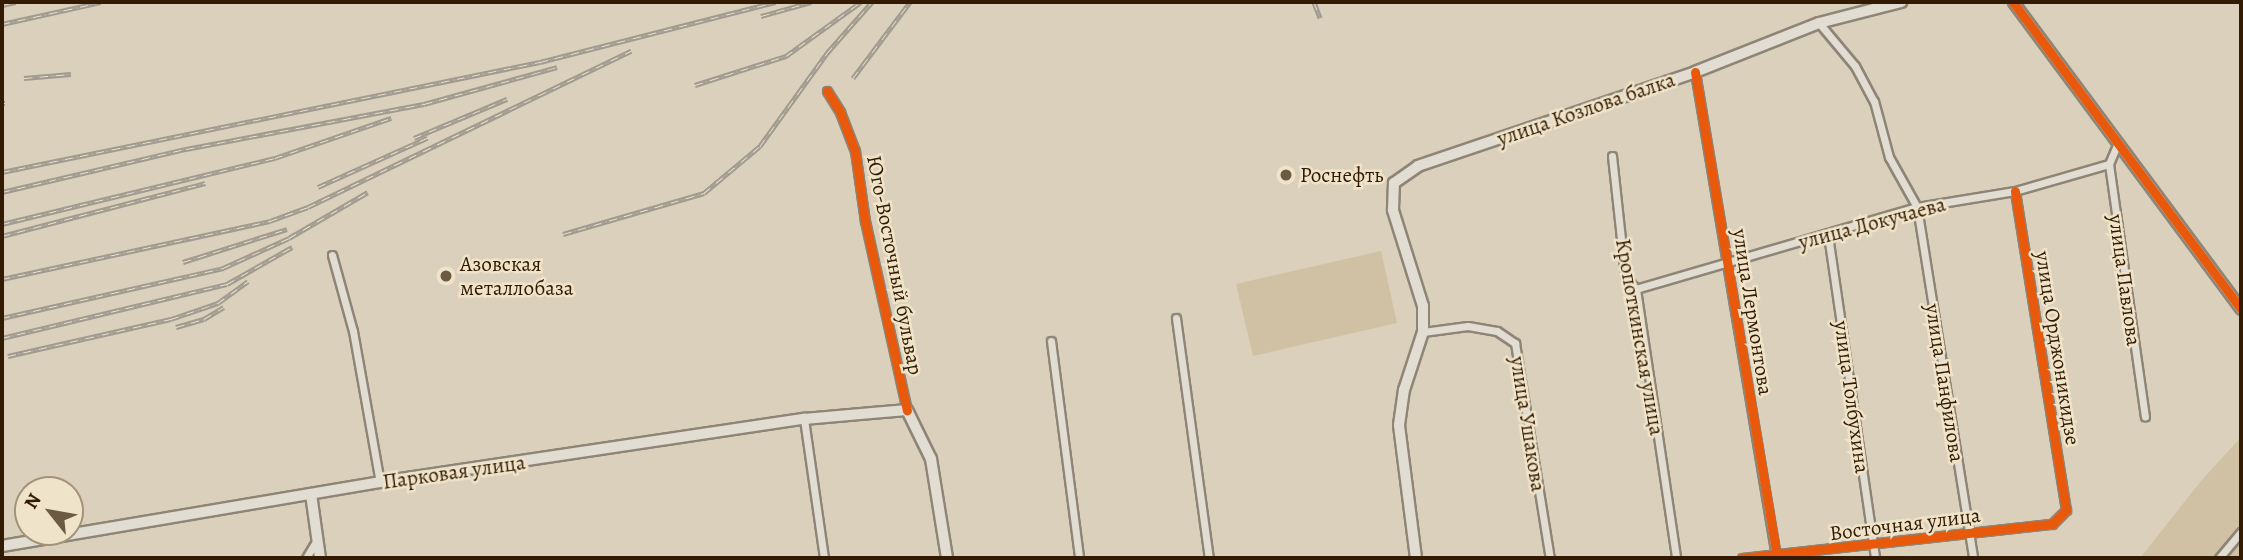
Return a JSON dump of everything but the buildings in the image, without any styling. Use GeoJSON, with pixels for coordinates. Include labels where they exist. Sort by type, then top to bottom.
{"type":"FeatureCollection","features":[{"type":"Feature","properties":{"kind":"main road","name":"улица Козлова балка"},"geometry":{"type":"LineString","coordinates":[[1423,332],[1423,306],[1392,210],[1394,183],[1418,166],[1695,72],[1819,23],[1901,2]]}},
{"type":"Feature","properties":{"kind":"main road"},"geometry":{"type":"LineString","coordinates":[[1416,558],[1399,425],[1404,390],[1423,332]]}},
{"type":"Feature","properties":{"kind":"main road","name":"Парковая улица"},"geometry":{"type":"LineString","coordinates":[[2,547],[380,482],[804,419],[907,410]]}},
{"type":"Feature","properties":{"kind":"main road","name":"Юго-Восточный бульвар"},"geometry":{"type":"LineString","coordinates":[[907,410],[931,459],[947,558]]}},
{"type":"Feature","properties":{"kind":"main road"},"geometry":{"type":"LineString","coordinates":[[311,494],[320,558]]}},
{"type":"Feature","properties":{"kind":"street"},"geometry":{"type":"LineString","coordinates":[[2013,2],[2241,309]]}},
{"type":"Feature","properties":{"kind":"street"},"geometry":{"type":"LineString","coordinates":[[1819,23],[1855,66],[1874,101],[1889,157],[1917,207]]}},
{"type":"Feature","properties":{"kind":"street","name":"улица Лермонтова"},"geometry":{"type":"LineString","coordinates":[[1695,72],[1776,556]]}},
{"type":"Feature","properties":{"kind":"street","name":"Юго-Восточный бульвар"},"geometry":{"type":"LineString","coordinates":[[827,92],[840,112],[855,151],[865,221],[907,410]]}},
{"type":"Feature","properties":{"kind":"street"},"geometry":{"type":"LineString","coordinates":[[2109,164],[2117,145]]}},
{"type":"Feature","properties":{"kind":"street","name":"Кропоткинская улица"},"geometry":{"type":"LineString","coordinates":[[1612,156],[1625,276],[1636,289],[1676,558]]}},
{"type":"Feature","properties":{"kind":"street","name":"улица Докучаева"},"geometry":{"type":"LineString","coordinates":[[1636,289],[1917,207],[2015,191],[2109,164]]}},
{"type":"Feature","properties":{"kind":"street","name":"улица Павлова"},"geometry":{"type":"LineString","coordinates":[[2109,164],[2145,416]]}},
{"type":"Feature","properties":{"kind":"street","name":"улица Орджоникидзе"},"geometry":{"type":"LineString","coordinates":[[2015,191],[2066,510]]}},
{"type":"Feature","properties":{"kind":"street","name":"улица Панфилова"},"geometry":{"type":"LineString","coordinates":[[1917,207],[1973,558]]}},
{"type":"Feature","properties":{"kind":"street","name":"улица Толбухина"},"geometry":{"type":"LineString","coordinates":[[1828,235],[1875,558]]}},
{"type":"Feature","properties":{"kind":"street"},"geometry":{"type":"LineString","coordinates":[[332,255],[353,331],[380,482]]}},
{"type":"Feature","properties":{"kind":"street"},"geometry":{"type":"LineString","coordinates":[[1176,318],[1209,558]]}},
{"type":"Feature","properties":{"kind":"street","name":"улица Ушакова"},"geometry":{"type":"LineString","coordinates":[[1423,332],[1468,326],[1497,331],[1515,343],[1550,558]]}},
{"type":"Feature","properties":{"kind":"street"},"geometry":{"type":"LineString","coordinates":[[1051,341],[1079,558]]}},
{"type":"Feature","properties":{"kind":"street"},"geometry":{"type":"LineString","coordinates":[[804,419],[824,558]]}},
{"type":"Feature","properties":{"kind":"street","name":"Восточная улица"},"geometry":{"type":"LineString","coordinates":[[1742,558],[1873,547],[2052,524],[2066,510]]}},
{"type":"Feature","properties":{"kind":"street"},"geometry":{"type":"LineString","coordinates":[[2219,558],[2241,533]]}},
{"type":"Feature","properties":{"kind":"street"},"geometry":{"type":"LineString","coordinates":[[306,558],[318,540]]}},
{"type":"Feature","properties":{"kind":"shaded area"},"geometry":{"type":"Polygon","coordinates":[[[1381,251],[1397,323],[1253,356],[1236,284],[1381,251]]]}},
{"type":"Feature","properties":{"kind":"shaded area"},"geometry":{"type":"Polygon","coordinates":[[[2241,437],[2241,558],[2140,558],[2201,481],[2241,437]]]}},
{"type":"Feature","properties":{"kind":"railway"},"geometry":{"type":"LineString","coordinates":[[2,5],[16,2]]}},
{"type":"Feature","properties":{"kind":"railway"},"geometry":{"type":"LineString","coordinates":[[2,24],[101,2]]}},
{"type":"Feature","properties":{"kind":"railway"},"geometry":{"type":"LineString","coordinates":[[2,172],[540,62],[775,2]]}},
{"type":"Feature","properties":{"kind":"railway"},"geometry":{"type":"LineString","coordinates":[[761,16],[811,2]]}},
{"type":"Feature","properties":{"kind":"railway"},"geometry":{"type":"LineString","coordinates":[[695,85],[786,56],[861,2]]}},
{"type":"Feature","properties":{"kind":"railway"},"geometry":{"type":"LineString","coordinates":[[563,234],[704,193],[760,146],[827,53],[872,2]]}},
{"type":"Feature","properties":{"kind":"railway"},"geometry":{"type":"LineString","coordinates":[[853,78],[910,2]]}},
{"type":"Feature","properties":{"kind":"railway"},"geometry":{"type":"LineString","coordinates":[[1314,2],[1320,18]]}},
{"type":"Feature","properties":{"kind":"railway"},"geometry":{"type":"LineString","coordinates":[[2,279],[270,221],[308,207],[631,51]]}},
{"type":"Feature","properties":{"kind":"railway"},"geometry":{"type":"LineString","coordinates":[[2,192],[186,149],[424,104],[557,67]]}},
{"type":"Feature","properties":{"kind":"railway"},"geometry":{"type":"LineString","coordinates":[[24,78],[71,74]]}},
{"type":"Feature","properties":{"kind":"railway"},"geometry":{"type":"LineString","coordinates":[[414,138],[507,99]]}},
{"type":"Feature","properties":{"kind":"railway"},"geometry":{"type":"LineString","coordinates":[[2,224],[275,158],[391,118]]}},
{"type":"Feature","properties":{"kind":"railway"},"geometry":{"type":"LineString","coordinates":[[318,187],[427,138]]}},
{"type":"Feature","properties":{"kind":"railway"},"geometry":{"type":"LineString","coordinates":[[2,236],[205,183]]}},
{"type":"Feature","properties":{"kind":"railway"},"geometry":{"type":"LineString","coordinates":[[2,318],[223,268],[289,238],[368,192]]}},
{"type":"Feature","properties":{"kind":"railway"},"geometry":{"type":"LineString","coordinates":[[183,262],[287,229]]}},
{"type":"Feature","properties":{"kind":"railway"},"geometry":{"type":"LineString","coordinates":[[2,338],[227,284],[292,247]]}},
{"type":"Feature","properties":{"kind":"railway"},"geometry":{"type":"LineString","coordinates":[[8,356],[171,319],[218,303],[248,281]]}},
{"type":"Feature","properties":{"kind":"railway"},"geometry":{"type":"LineString","coordinates":[[176,327],[204,319],[224,307]]}},
{"type":"Feature","properties":{"kind":"cycle path"},"geometry":{"type":"LineString","coordinates":[[2013,2],[2241,309]]}},
{"type":"Feature","properties":{"kind":"cycle path"},"geometry":{"type":"LineString","coordinates":[[1695,72],[1777,558]]}},
{"type":"Feature","properties":{"kind":"cycle path"},"geometry":{"type":"LineString","coordinates":[[827,91],[840,112],[855,151],[865,221],[907,410]]}},
{"type":"Feature","properties":{"kind":"cycle path"},"geometry":{"type":"LineString","coordinates":[[1742,558],[2052,524],[2066,510],[2015,191]]}},
{"type":"Feature","properties":{"kind":"place","name":"Роснефть"},"geometry":{"type":"Point","coordinates":[1286,175]}},
{"type":"Feature","properties":{"kind":"place","name":"Азовская металлобаза"},"geometry":{"type":"Point","coordinates":[446,276]}}]}
